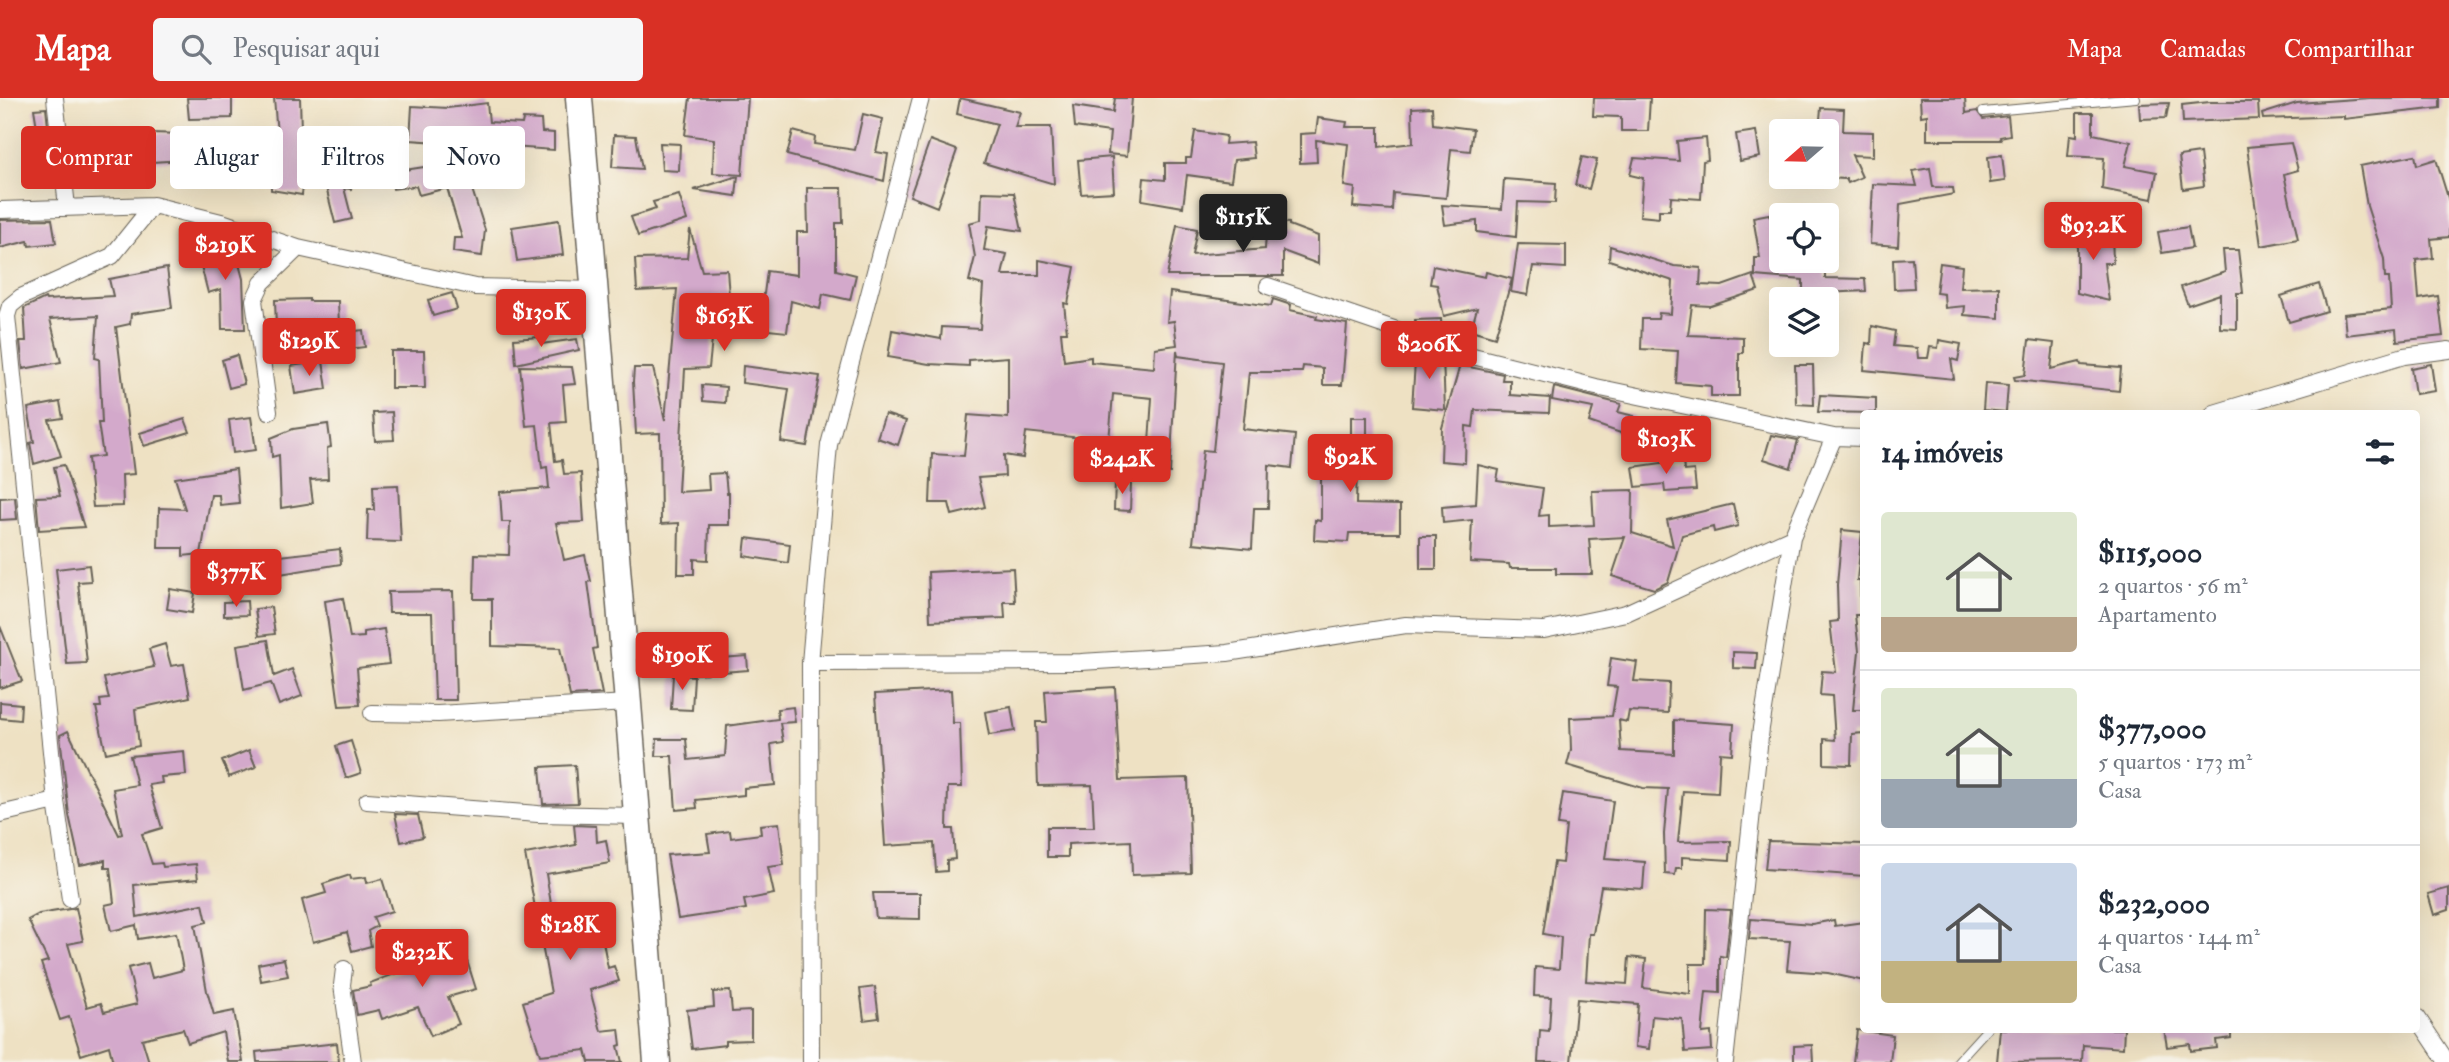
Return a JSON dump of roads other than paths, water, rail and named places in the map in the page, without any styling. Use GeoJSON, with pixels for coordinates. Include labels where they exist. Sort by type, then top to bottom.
{"type":"FeatureCollection","features":[{"type":"Feature","properties":{"kind":"main road"},"geometry":{"type":"LineString","coordinates":[[579,98],[657,1062]]}},
{"type":"Feature","properties":{"kind":"street"},"geometry":{"type":"LineString","coordinates":[[55,98],[67,207]]}},
{"type":"Feature","properties":{"kind":"street"},"geometry":{"type":"LineString","coordinates":[[813,1061],[810,663],[829,444],[922,98]]}},
{"type":"Feature","properties":{"kind":"street"},"geometry":{"type":"LineString","coordinates":[[70,899],[56,801],[7,316],[10,306],[21,297],[112,256],[153,205]]}},
{"type":"Feature","properties":{"kind":"street"},"geometry":{"type":"LineString","coordinates":[[0,210],[153,205],[225,223],[298,248],[475,287],[594,290]]}},
{"type":"Feature","properties":{"kind":"street"},"geometry":{"type":"LineString","coordinates":[[269,412],[254,300],[262,284],[298,248]]}},
{"type":"Feature","properties":{"kind":"street"},"geometry":{"type":"LineString","coordinates":[[1268,286],[1473,356],[1596,387],[1835,436],[1860,438]]}},
{"type":"Feature","properties":{"kind":"street"},"geometry":{"type":"LineString","coordinates":[[2224,410],[2404,356],[2449,349]]}},
{"type":"Feature","properties":{"kind":"street"},"geometry":{"type":"LineString","coordinates":[[1725,1062],[1759,741],[1792,537],[1835,436]]}},
{"type":"Feature","properties":{"kind":"street"},"geometry":{"type":"LineString","coordinates":[[810,663],[1081,662],[1214,653],[1406,625],[1544,630],[1626,613],[1792,537]]}},
{"type":"Feature","properties":{"kind":"street"},"geometry":{"type":"LineString","coordinates":[[372,713],[438,714],[627,702]]}},
{"type":"Feature","properties":{"kind":"street"},"geometry":{"type":"LineString","coordinates":[[0,814],[56,801]]}},
{"type":"Feature","properties":{"kind":"street"},"geometry":{"type":"LineString","coordinates":[[368,801],[538,814],[638,816]]}},
{"type":"Feature","properties":{"kind":"street"},"geometry":{"type":"LineString","coordinates":[[344,969],[342,985],[353,1062]]}},
{"type":"Feature","properties":{"kind":"street"},"geometry":{"type":"LineString","coordinates":[[2420,1022],[2447,1062]]}},
{"type":"Feature","properties":{"kind":"lane"},"geometry":{"type":"LineString","coordinates":[[1983,112],[2136,98]]}},
{"type":"Feature","properties":{"kind":"lane"},"geometry":{"type":"LineString","coordinates":[[1957,1062],[1983,1033]]}}]}
